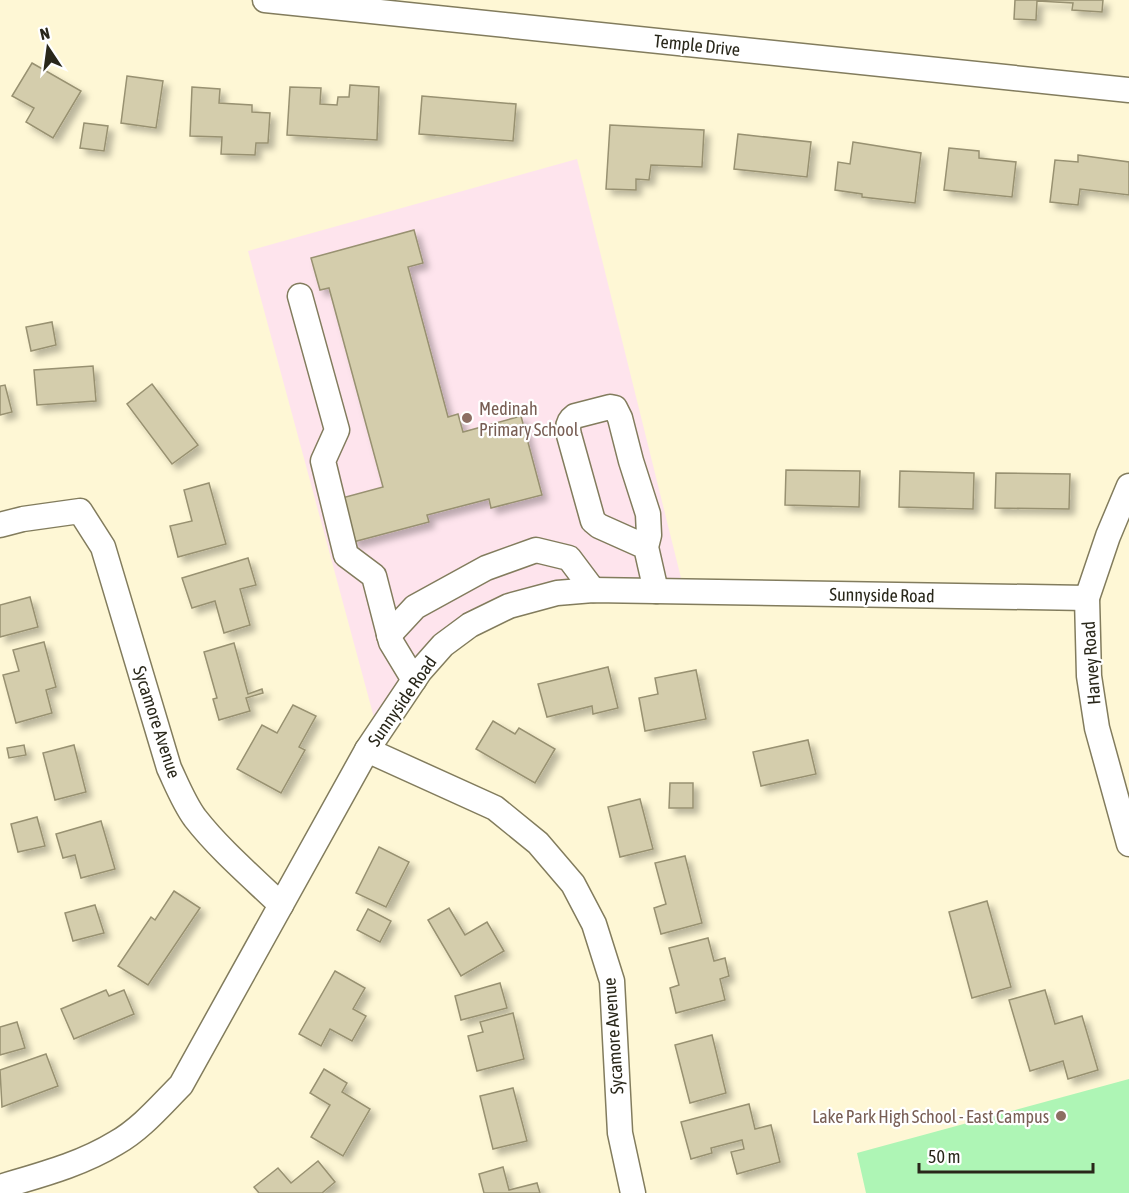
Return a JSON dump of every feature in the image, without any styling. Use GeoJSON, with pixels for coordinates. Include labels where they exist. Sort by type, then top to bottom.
{"type":"FeatureCollection","features":[{"type":"Feature","properties":{"kind":"street","name":"Temple Drive"},"geometry":{"type":"LineString","coordinates":[[265,0],[1129,90]]}},
{"type":"Feature","properties":{"kind":"street"},"geometry":{"type":"LineString","coordinates":[[300,296],[337,430],[323,461],[346,555],[374,576],[391,642],[414,680]]}},
{"type":"Feature","properties":{"kind":"street"},"geometry":{"type":"LineString","coordinates":[[646,547],[599,526],[593,521],[569,435],[570,419],[575,416],[610,407],[615,408],[620,418],[648,514],[649,535],[646,547],[656,591]]}},
{"type":"Feature","properties":{"kind":"street","name":"Harvey Road"},"geometry":{"type":"LineString","coordinates":[[1129,486],[1108,536],[1087,598],[1089,676],[1097,728],[1129,844]]}},
{"type":"Feature","properties":{"kind":"street","name":"Sycamore Avenue"},"geometry":{"type":"LineString","coordinates":[[0,525],[23,519],[80,511],[103,547],[169,768],[180,793],[194,816],[213,839],[281,905]]}},
{"type":"Feature","properties":{"kind":"street"},"geometry":{"type":"LineString","coordinates":[[389,635],[415,607],[486,568],[536,550],[569,558],[593,590]]}},
{"type":"Feature","properties":{"kind":"street","name":"Sunnyside Road"},"geometry":{"type":"LineString","coordinates":[[0,1187],[69,1166],[117,1143],[142,1124],[181,1085],[367,750],[414,680],[443,645],[470,625],[508,606],[557,593],[593,590],[1087,598]]}},
{"type":"Feature","properties":{"kind":"street","name":"Sycamore Avenue"},"geometry":{"type":"LineString","coordinates":[[367,750],[495,808],[538,843],[573,884],[594,924],[612,981],[615,1074],[620,1133],[633,1193]]}},
{"type":"Feature","properties":{"kind":"shaded area","name":"Medinah Primary School"},"geometry":{"type":"Polygon","coordinates":[[[577,159],[683,586],[511,596],[376,725],[248,251],[577,159]]]}},
{"type":"Feature","properties":{"kind":"green space","name":"Lake Park High School - East Campus"},"geometry":{"type":"Polygon","coordinates":[[[1129,1079],[1129,1193],[866,1193],[857,1153],[1129,1079]]]}},
{"type":"Feature","properties":{"kind":"building"},"geometry":{"type":"Polygon","coordinates":[[[1015,0],[1103,0],[1102,12],[1072,10],[1073,3],[1037,1],[1036,20],[1014,19],[1015,0]]]}},
{"type":"Feature","properties":{"kind":"building"},"geometry":{"type":"Polygon","coordinates":[[[32,63],[81,91],[53,138],[26,122],[34,108],[12,96],[32,63]]]}},
{"type":"Feature","properties":{"kind":"building"},"geometry":{"type":"Polygon","coordinates":[[[127,76],[163,81],[156,128],[121,123],[127,76]]]}},
{"type":"Feature","properties":{"kind":"building"},"geometry":{"type":"Polygon","coordinates":[[[350,85],[379,87],[377,140],[287,135],[290,87],[321,88],[320,104],[337,105],[338,97],[349,97],[350,85]]]}},
{"type":"Feature","properties":{"kind":"building"},"geometry":{"type":"Polygon","coordinates":[[[192,87],[220,89],[219,103],[252,105],[252,112],[270,113],[268,143],[256,143],[255,155],[221,154],[222,137],[190,136],[192,87]]]}},
{"type":"Feature","properties":{"kind":"building"},"geometry":{"type":"Polygon","coordinates":[[[422,96],[516,104],[513,141],[419,134],[422,96]]]}},
{"type":"Feature","properties":{"kind":"building"},"geometry":{"type":"Polygon","coordinates":[[[84,123],[108,126],[104,151],[80,148],[84,123]]]}},
{"type":"Feature","properties":{"kind":"building"},"geometry":{"type":"Polygon","coordinates":[[[610,125],[704,130],[702,167],[651,165],[649,180],[636,179],[636,190],[606,189],[610,125]]]}},
{"type":"Feature","properties":{"kind":"building"},"geometry":{"type":"Polygon","coordinates":[[[738,134],[811,142],[807,177],[734,169],[738,134]]]}},
{"type":"Feature","properties":{"kind":"building"},"geometry":{"type":"Polygon","coordinates":[[[853,142],[921,153],[915,203],[862,197],[862,194],[835,190],[838,162],[850,164],[853,142]]]}},
{"type":"Feature","properties":{"kind":"building"},"geometry":{"type":"Polygon","coordinates":[[[949,148],[979,151],[979,158],[1016,162],[1012,197],[944,190],[949,148]]]}},
{"type":"Feature","properties":{"kind":"building"},"geometry":{"type":"Polygon","coordinates":[[[1078,155],[1129,162],[1129,195],[1080,189],[1078,205],[1050,202],[1055,160],[1078,162],[1078,155]]]}},
{"type":"Feature","properties":{"kind":"building","name":"Medinah Primary School"},"geometry":{"type":"Polygon","coordinates":[[[414,230],[423,263],[408,267],[448,417],[458,414],[463,432],[521,416],[542,495],[491,508],[489,499],[427,515],[429,522],[353,542],[342,498],[383,487],[329,288],[320,290],[311,258],[414,230]]]}},
{"type":"Feature","properties":{"kind":"building"},"geometry":{"type":"Polygon","coordinates":[[[52,322],[56,345],[31,351],[26,327],[52,322]]]}},
{"type":"Feature","properties":{"kind":"building"},"geometry":{"type":"Polygon","coordinates":[[[93,366],[96,401],[37,405],[34,370],[93,366]]]}},
{"type":"Feature","properties":{"kind":"building"},"geometry":{"type":"Polygon","coordinates":[[[152,384],[198,445],[172,464],[127,404],[152,384]]]}},
{"type":"Feature","properties":{"kind":"building"},"geometry":{"type":"Polygon","coordinates":[[[5,385],[12,412],[0,415],[0,386],[5,385]]]}},
{"type":"Feature","properties":{"kind":"building"},"geometry":{"type":"Polygon","coordinates":[[[786,470],[860,471],[859,507],[785,505],[786,470]]]}},
{"type":"Feature","properties":{"kind":"building"},"geometry":{"type":"Polygon","coordinates":[[[900,471],[974,473],[973,509],[899,507],[900,471]]]}},
{"type":"Feature","properties":{"kind":"building"},"geometry":{"type":"Polygon","coordinates":[[[996,473],[1070,474],[1069,509],[995,508],[996,473]]]}},
{"type":"Feature","properties":{"kind":"building"},"geometry":{"type":"Polygon","coordinates":[[[209,483],[226,544],[178,557],[170,526],[192,521],[184,490],[209,483]]]}},
{"type":"Feature","properties":{"kind":"building"},"geometry":{"type":"Polygon","coordinates":[[[248,558],[256,585],[240,589],[250,625],[224,633],[215,601],[192,608],[182,578],[248,558]]]}},
{"type":"Feature","properties":{"kind":"building"},"geometry":{"type":"Polygon","coordinates":[[[30,597],[38,627],[0,637],[0,605],[30,597]]]}},
{"type":"Feature","properties":{"kind":"building"},"geometry":{"type":"Polygon","coordinates":[[[44,642],[56,687],[46,690],[52,713],[16,723],[3,675],[19,671],[13,650],[44,642]]]}},
{"type":"Feature","properties":{"kind":"building"},"geometry":{"type":"Polygon","coordinates":[[[234,643],[248,694],[262,689],[263,693],[246,698],[250,711],[219,720],[213,699],[217,698],[204,652],[234,643]]]}},
{"type":"Feature","properties":{"kind":"building"},"geometry":{"type":"Polygon","coordinates":[[[608,667],[618,708],[593,714],[592,706],[547,717],[538,684],[608,667]]]}},
{"type":"Feature","properties":{"kind":"building"},"geometry":{"type":"Polygon","coordinates":[[[696,670],[706,719],[645,731],[639,698],[658,694],[655,678],[696,670]]]}},
{"type":"Feature","properties":{"kind":"building"},"geometry":{"type":"Polygon","coordinates":[[[293,705],[316,716],[299,747],[305,750],[281,793],[237,769],[262,725],[277,733],[293,705]]]}},
{"type":"Feature","properties":{"kind":"building"},"geometry":{"type":"Polygon","coordinates":[[[493,721],[515,734],[519,728],[555,749],[535,783],[476,749],[493,721]]]}},
{"type":"Feature","properties":{"kind":"building"},"geometry":{"type":"Polygon","coordinates":[[[808,740],[816,774],[761,786],[753,752],[808,740]]]}},
{"type":"Feature","properties":{"kind":"building"},"geometry":{"type":"Polygon","coordinates":[[[24,745],[26,755],[9,758],[7,748],[24,745]]]}},
{"type":"Feature","properties":{"kind":"building"},"geometry":{"type":"Polygon","coordinates":[[[74,745],[86,792],[55,800],[43,753],[74,745]]]}},
{"type":"Feature","properties":{"kind":"building"},"geometry":{"type":"Polygon","coordinates":[[[670,783],[693,783],[693,808],[669,808],[670,783]]]}},
{"type":"Feature","properties":{"kind":"building"},"geometry":{"type":"Polygon","coordinates":[[[640,799],[653,849],[620,857],[608,807],[640,799]]]}},
{"type":"Feature","properties":{"kind":"building"},"geometry":{"type":"Polygon","coordinates":[[[37,817],[45,846],[18,852],[11,824],[37,817]]]}},
{"type":"Feature","properties":{"kind":"building"},"geometry":{"type":"Polygon","coordinates":[[[101,821],[115,869],[81,878],[75,855],[63,858],[56,834],[101,821]]]}},
{"type":"Feature","properties":{"kind":"building"},"geometry":{"type":"Polygon","coordinates":[[[379,847],[409,862],[386,907],[356,893],[379,847]]]}},
{"type":"Feature","properties":{"kind":"building"},"geometry":{"type":"Polygon","coordinates":[[[685,856],[702,923],[661,934],[654,908],[666,904],[655,863],[685,856]]]}},
{"type":"Feature","properties":{"kind":"building"},"geometry":{"type":"Polygon","coordinates":[[[174,891],[200,908],[148,985],[118,966],[151,917],[155,920],[174,891]]]}},
{"type":"Feature","properties":{"kind":"building"},"geometry":{"type":"Polygon","coordinates":[[[987,901],[1011,987],[972,998],[949,912],[987,901]]]}},
{"type":"Feature","properties":{"kind":"building"},"geometry":{"type":"Polygon","coordinates":[[[95,905],[104,933],[73,941],[65,913],[95,905]]]}},
{"type":"Feature","properties":{"kind":"building"},"geometry":{"type":"Polygon","coordinates":[[[449,908],[465,935],[487,922],[504,951],[461,976],[428,920],[449,908]]]}},
{"type":"Feature","properties":{"kind":"building"},"geometry":{"type":"Polygon","coordinates":[[[368,909],[391,921],[380,942],[357,930],[368,909]]]}},
{"type":"Feature","properties":{"kind":"building"},"geometry":{"type":"Polygon","coordinates":[[[708,938],[714,961],[725,958],[729,976],[720,979],[725,1000],[676,1013],[670,988],[679,985],[669,948],[708,938]]]}},
{"type":"Feature","properties":{"kind":"building"},"geometry":{"type":"Polygon","coordinates":[[[335,971],[365,988],[353,1009],[366,1016],[352,1041],[330,1029],[321,1046],[299,1034],[335,971]]]}},
{"type":"Feature","properties":{"kind":"building"},"geometry":{"type":"Polygon","coordinates":[[[500,983],[507,1008],[461,1020],[455,996],[500,983]]]}},
{"type":"Feature","properties":{"kind":"building"},"geometry":{"type":"Polygon","coordinates":[[[106,990],[109,996],[124,990],[134,1014],[74,1039],[61,1009],[106,990]]]}},
{"type":"Feature","properties":{"kind":"building"},"geometry":{"type":"Polygon","coordinates":[[[1045,990],[1055,1024],[1082,1016],[1098,1070],[1068,1079],[1063,1061],[1030,1071],[1009,1000],[1045,990]]]}},
{"type":"Feature","properties":{"kind":"building"},"geometry":{"type":"Polygon","coordinates":[[[513,1013],[524,1059],[477,1071],[468,1036],[483,1032],[480,1022],[513,1013]]]}},
{"type":"Feature","properties":{"kind":"building"},"geometry":{"type":"Polygon","coordinates":[[[17,1022],[25,1048],[0,1055],[0,1027],[17,1022]]]}},
{"type":"Feature","properties":{"kind":"building"},"geometry":{"type":"Polygon","coordinates":[[[712,1035],[726,1093],[690,1103],[675,1045],[712,1035]]]}},
{"type":"Feature","properties":{"kind":"building"},"geometry":{"type":"Polygon","coordinates":[[[46,1054],[58,1086],[2,1107],[0,1070],[46,1054]]]}},
{"type":"Feature","properties":{"kind":"building"},"geometry":{"type":"Polygon","coordinates":[[[324,1069],[347,1083],[342,1092],[370,1109],[343,1156],[311,1137],[330,1105],[310,1093],[324,1069]]]}},
{"type":"Feature","properties":{"kind":"building"},"geometry":{"type":"Polygon","coordinates":[[[513,1088],[527,1141],[493,1149],[480,1096],[513,1088]]]}},
{"type":"Feature","properties":{"kind":"building"},"geometry":{"type":"Polygon","coordinates":[[[749,1104],[755,1129],[771,1125],[780,1162],[737,1174],[731,1152],[744,1149],[742,1140],[711,1148],[712,1153],[691,1159],[681,1122],[749,1104]]]}},
{"type":"Feature","properties":{"kind":"building"},"geometry":{"type":"Polygon","coordinates":[[[318,1161],[335,1182],[322,1193],[259,1193],[254,1187],[278,1168],[291,1183],[318,1161]]]}},
{"type":"Feature","properties":{"kind":"building"},"geometry":{"type":"Polygon","coordinates":[[[503,1167],[509,1190],[537,1183],[540,1193],[484,1193],[479,1174],[503,1167]]]}},
{"type":"Feature","properties":{"kind":"place","name":"Medinah Primary School"},"geometry":{"type":"Point","coordinates":[467,418]}},
{"type":"Feature","properties":{"kind":"place","name":"Lake Park High School - East Campus"},"geometry":{"type":"Point","coordinates":[1061,1116]}}]}
